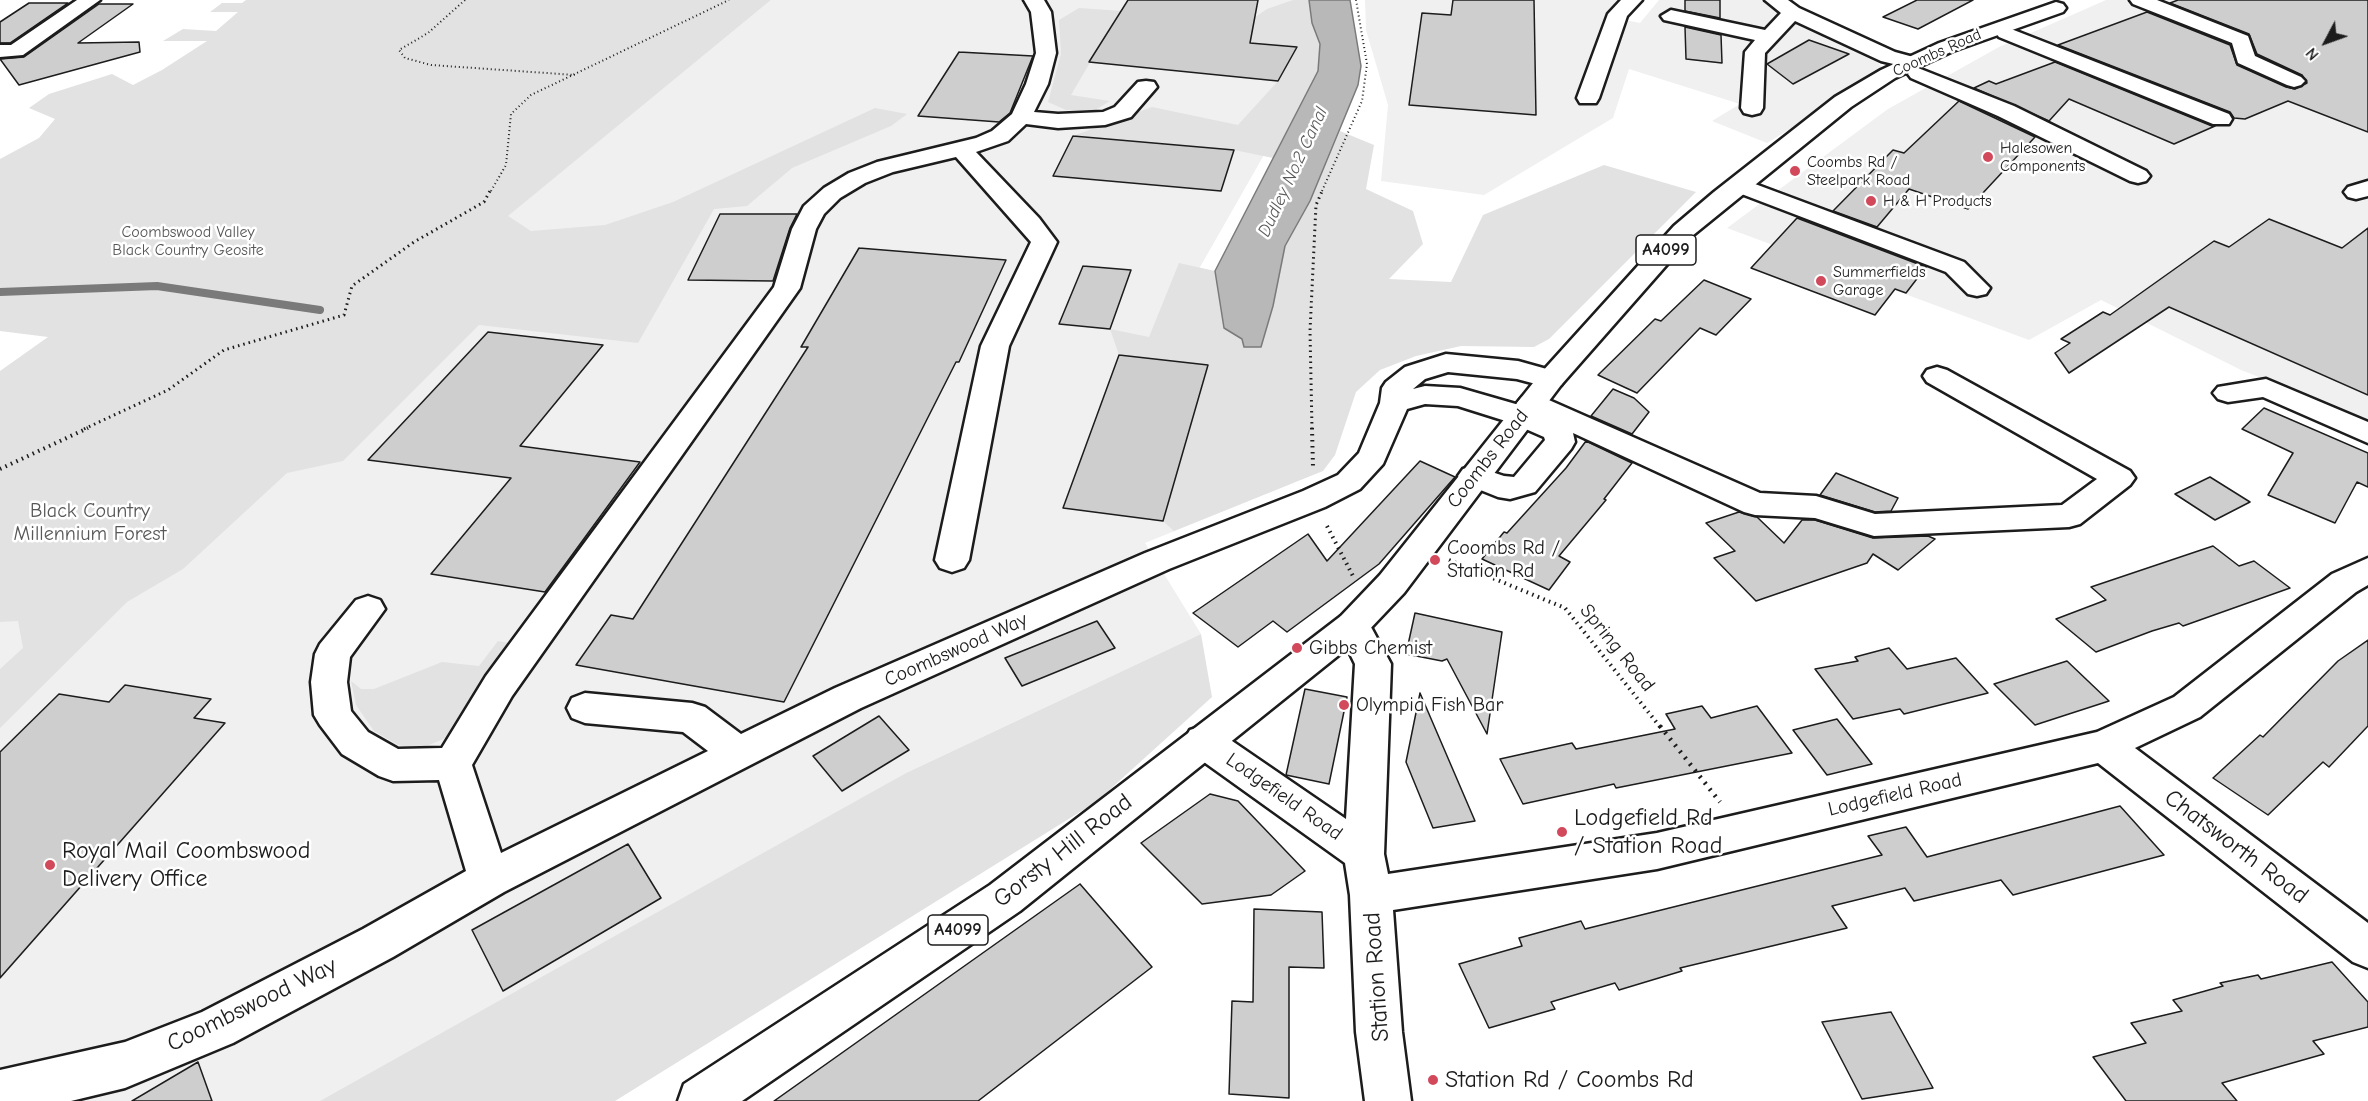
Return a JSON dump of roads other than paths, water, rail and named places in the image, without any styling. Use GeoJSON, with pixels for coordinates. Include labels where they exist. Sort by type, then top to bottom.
{"type":"FeatureCollection","features":[{"type":"Feature","properties":{"kind":"street"},"geometry":{"type":"LineString","coordinates":[[0,51],[16,51],[90,0]]}},
{"type":"Feature","properties":{"kind":"street"},"geometry":{"type":"LineString","coordinates":[[489,879],[453,764],[500,686],[787,288],[804,229],[813,211],[832,193],[857,178],[885,167],[961,149],[1000,136],[1021,117],[1037,84],[1046,53],[1041,12],[1034,0]]}},
{"type":"Feature","properties":{"kind":"street"},"geometry":{"type":"LineString","coordinates":[[1775,0],[1792,12],[1835,31],[1927,59],[2006,111],[2138,176]]}},
{"type":"Feature","properties":{"kind":"street"},"geometry":{"type":"LineString","coordinates":[[2140,0],[2241,40],[2245,58],[2294,81]]}},
{"type":"Feature","properties":{"kind":"street","name":"Coombs Road"},"geometry":{"type":"LineString","coordinates":[[1927,59],[2000,35],[2064,4]]}},
{"type":"Feature","properties":{"kind":"street","name":"Coombs Road"},"geometry":{"type":"LineString","coordinates":[[1353,625],[1392,584],[1551,379],[1683,231],[1743,181],[1799,139],[1892,91],[1927,59],[2064,4]]}},
{"type":"Feature","properties":{"kind":"street"},"geometry":{"type":"LineString","coordinates":[[1588,98],[1625,7]]}},
{"type":"Feature","properties":{"kind":"street"},"geometry":{"type":"LineString","coordinates":[[1752,108],[1755,52],[1792,12]]}},
{"type":"Feature","properties":{"kind":"street"},"geometry":{"type":"LineString","coordinates":[[1671,16],[1770,36]]}},
{"type":"Feature","properties":{"kind":"street"},"geometry":{"type":"LineString","coordinates":[[1835,31],[1927,59]]}},
{"type":"Feature","properties":{"kind":"street"},"geometry":{"type":"LineString","coordinates":[[2000,35],[2155,101]]}},
{"type":"Feature","properties":{"kind":"street"},"geometry":{"type":"LineString","coordinates":[[2000,35],[2221,119]]}},
{"type":"Feature","properties":{"kind":"street"},"geometry":{"type":"LineString","coordinates":[[1021,117],[1058,121],[1105,118],[1123,112],[1146,87]]}},
{"type":"Feature","properties":{"kind":"street"},"geometry":{"type":"LineString","coordinates":[[952,560],[995,346],[1044,242],[1030,223],[961,149]]}},
{"type":"Feature","properties":{"kind":"street"},"geometry":{"type":"LineString","coordinates":[[1743,181],[1922,237]]}},
{"type":"Feature","properties":{"kind":"street"},"geometry":{"type":"LineString","coordinates":[[1743,181],[1955,267],[1977,288]]}},
{"type":"Feature","properties":{"kind":"street","name":"Coombswood Way"},"geometry":{"type":"LineString","coordinates":[[0,1093],[125,1065],[217,1028],[378,943],[489,879],[848,698],[1136,570],[1314,499],[1349,482],[1372,457],[1395,403],[1396,388],[1415,373],[1446,363],[1518,370],[1551,379]]}},
{"type":"Feature","properties":{"kind":"street"},"geometry":{"type":"LineString","coordinates":[[1395,403],[1425,395],[1460,397],[1527,410],[1755,504],[1816,507],[1874,525],[2069,516],[2119,478],[1937,376]]}},
{"type":"Feature","properties":{"kind":"street"},"geometry":{"type":"LineString","coordinates":[[2228,393],[2266,388],[2368,433]]}},
{"type":"Feature","properties":{"kind":"street"},"geometry":{"type":"LineString","coordinates":[[1474,476],[1498,486],[1510,488],[1524,485],[1560,442],[1560,436],[1555,430],[1527,410]]}},
{"type":"Feature","properties":{"kind":"street","name":"Lodgefield Road"},"geometry":{"type":"LineString","coordinates":[[1203,741],[1368,874],[1657,851],[2104,746],[2187,707],[2344,584],[2368,570]]}},
{"type":"Feature","properties":{"kind":"street"},"geometry":{"type":"LineString","coordinates":[[368,609],[333,654],[329,682],[333,715],[355,743],[393,765],[453,764]]}},
{"type":"Feature","properties":{"kind":"street"},"geometry":{"type":"LineString","coordinates":[[1353,625],[1373,664],[1368,874]]}},
{"type":"Feature","properties":{"kind":"street","name":"Gorsty Hill Road"},"geometry":{"type":"LineString","coordinates":[[701,1101],[1005,898],[1353,625]]}},
{"type":"Feature","properties":{"kind":"street"},"geometry":{"type":"LineString","coordinates":[[585,708],[692,718],[737,752]]}},
{"type":"Feature","properties":{"kind":"street","name":"Chatsworth Road"},"geometry":{"type":"LineString","coordinates":[[2104,746],[2368,948]]}},
{"type":"Feature","properties":{"kind":"street","name":"Station Road"},"geometry":{"type":"LineString","coordinates":[[1368,874],[1379,1032],[1388,1101]]}},
{"type":"Feature","properties":{"kind":"water","name":"Dudley No.2 Canal"},"geometry":{"type":"Polygon","coordinates":[[[1309,0],[1350,0],[1361,66],[1358,85],[1310,201],[1285,246],[1273,306],[1261,347],[1244,347],[1242,339],[1224,328],[1215,271],[1318,71],[1320,44],[1312,23],[1309,0]]]}},
{"type":"Feature","properties":{"kind":"waterway"},"geometry":{"type":"LineString","coordinates":[[0,292],[157,286],[320,310]]}},
{"type":"Feature","properties":{"kind":"place","name":"Halesowen Components"},"geometry":{"type":"Point","coordinates":[1988,157]}},
{"type":"Feature","properties":{"kind":"place","name":"Coombs Rd / Steelpark Road"},"geometry":{"type":"Point","coordinates":[1795,171]}},
{"type":"Feature","properties":{"kind":"place","name":"H & H Products"},"geometry":{"type":"Point","coordinates":[1871,201]}},
{"type":"Feature","properties":{"kind":"place","name":"Summerfields Garage"},"geometry":{"type":"Point","coordinates":[1821,281]}},
{"type":"Feature","properties":{"kind":"place","name":"Coombs Rd / Station Rd"},"geometry":{"type":"Point","coordinates":[1435,560]}},
{"type":"Feature","properties":{"kind":"place","name":"Gibbs Chemist"},"geometry":{"type":"Point","coordinates":[1297,648]}},
{"type":"Feature","properties":{"kind":"place","name":"Olympia Fish Bar"},"geometry":{"type":"Point","coordinates":[1344,705]}},
{"type":"Feature","properties":{"kind":"place","name":"Lodgefield Rd / Station Road"},"geometry":{"type":"Point","coordinates":[1562,832]}},
{"type":"Feature","properties":{"kind":"place","name":"Royal Mail Coombswood Delivery Office"},"geometry":{"type":"Point","coordinates":[50,865]}},
{"type":"Feature","properties":{"kind":"place","name":"Station Rd / Coombs Rd"},"geometry":{"type":"Point","coordinates":[1433,1080]}},
{"type":"Feature","properties":{"kind":"park label","name":"Coombswood Valley Black Country Geosite"},"geometry":{"type":"Point","coordinates":[188,241]}},
{"type":"Feature","properties":{"kind":"park label","name":"Black Country Millennium Forest"},"geometry":{"type":"Point","coordinates":[90,522]}}]}
